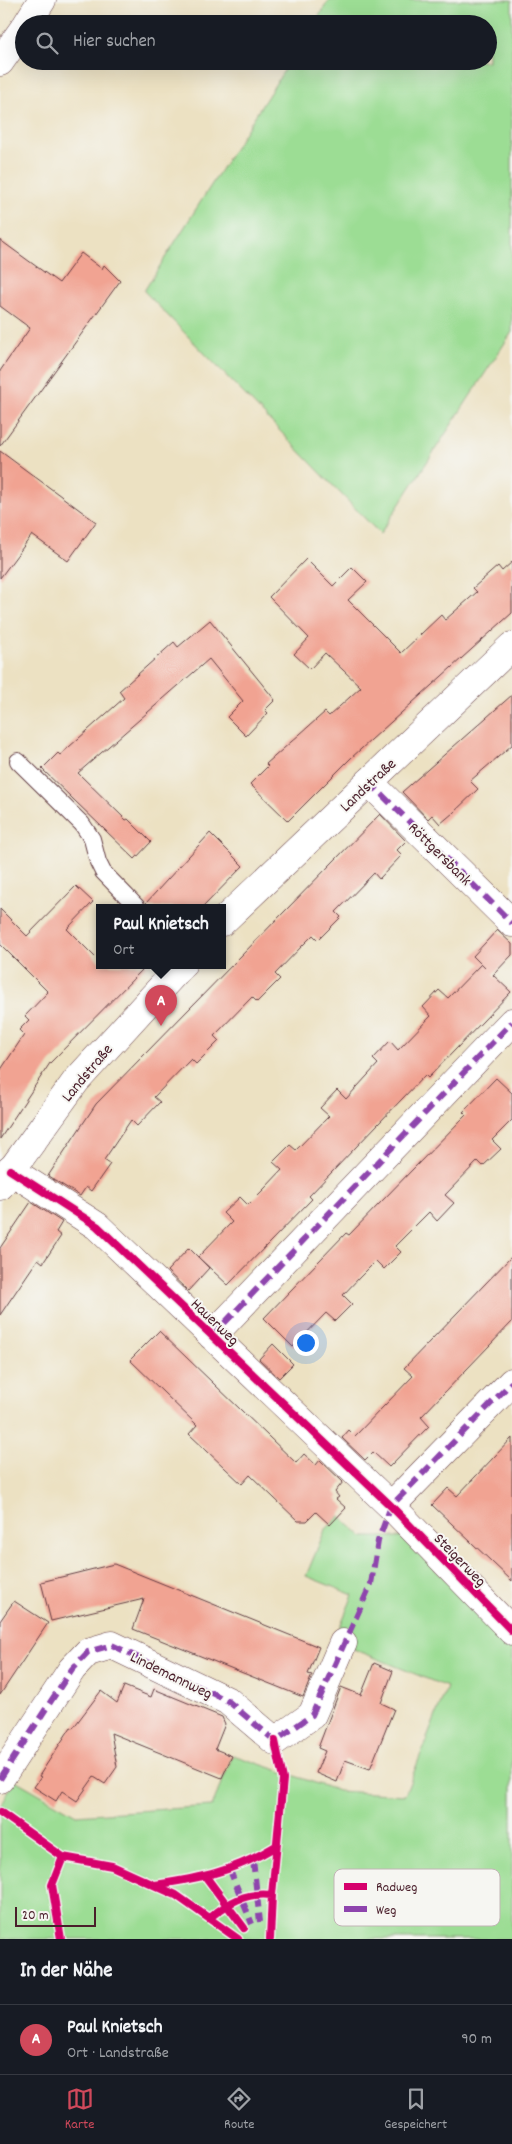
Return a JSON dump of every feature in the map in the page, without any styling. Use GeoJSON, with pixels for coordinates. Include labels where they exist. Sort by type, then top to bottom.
{"type":"FeatureCollection","features":[{"type":"Feature","properties":{"kind":"street"},"geometry":{"type":"LineString","coordinates":[[0,62],[15,41]]}},
{"type":"Feature","properties":{"kind":"street","name":"Landstraße"},"geometry":{"type":"LineString","coordinates":[[226,918],[512,646]]}},
{"type":"Feature","properties":{"kind":"street","name":"Röttgersbank"},"geometry":{"type":"LineString","coordinates":[[369,782],[512,923]]}},
{"type":"Feature","properties":{"kind":"street","name":"Landstraße"},"geometry":{"type":"LineString","coordinates":[[5,1178],[76,1082],[178,969]]}},
{"type":"Feature","properties":{"kind":"street","name":"Hauerweg"},"geometry":{"type":"LineString","coordinates":[[212,1336],[512,1022]]}},
{"type":"Feature","properties":{"kind":"street","name":"Hauerweg"},"geometry":{"type":"LineString","coordinates":[[5,1178],[97,1226],[391,1506]]}},
{"type":"Feature","properties":{"kind":"street"},"geometry":{"type":"LineString","coordinates":[[391,1506],[512,1382]]}},
{"type":"Feature","properties":{"kind":"street","name":"Steigerweg"},"geometry":{"type":"LineString","coordinates":[[391,1506],[512,1631]]}},
{"type":"Feature","properties":{"kind":"street","name":"Lindemannweg"},"geometry":{"type":"LineString","coordinates":[[0,1779],[72,1669],[88,1652],[112,1645],[228,1701],[276,1741],[312,1715],[343,1643]]}},
{"type":"Feature","properties":{"kind":"lane"},"geometry":{"type":"LineString","coordinates":[[18,761],[82,824],[92,839],[103,872],[135,904]]}},
{"type":"Feature","properties":{"kind":"green space"},"geometry":{"type":"Polygon","coordinates":[[[329,0],[512,0],[512,332],[380,534],[144,291],[284,70],[497,70],[497,15],[320,15],[329,0]]]}},
{"type":"Feature","properties":{"kind":"green space"},"geometry":{"type":"Polygon","coordinates":[[[340,1516],[363,1537],[401,1537],[512,1642],[512,1939],[0,1939],[0,1807],[15,1780],[76,1815],[212,1806],[233,1755],[339,1791],[405,1795],[447,1687],[334,1641],[353,1595],[306,1576],[325,1530],[340,1516]]]}},
{"type":"Feature","properties":{"kind":"building"},"geometry":{"type":"Polygon","coordinates":[[[0,240],[59,283],[81,253],[102,269],[104,265],[120,281],[0,446],[0,371],[30,328],[0,306],[0,240]]]}},
{"type":"Feature","properties":{"kind":"building"},"geometry":{"type":"Polygon","coordinates":[[[0,451],[96,522],[68,561],[32,535],[0,578],[0,451]]]}},
{"type":"Feature","properties":{"kind":"building"},"geometry":{"type":"Polygon","coordinates":[[[306,559],[333,586],[352,567],[367,582],[348,600],[401,653],[441,615],[445,620],[477,592],[473,588],[498,566],[502,571],[512,562],[512,613],[351,758],[288,821],[250,784],[268,766],[266,764],[325,712],[329,716],[361,687],[325,653],[310,669],[294,654],[309,638],[269,597],[306,559]]]}},
{"type":"Feature","properties":{"kind":"building"},"geometry":{"type":"Polygon","coordinates":[[[210,620],[275,700],[265,710],[268,713],[246,736],[227,717],[243,701],[209,659],[78,773],[151,842],[135,859],[42,769],[58,753],[60,755],[124,698],[119,691],[174,642],[178,647],[210,620]]]}},
{"type":"Feature","properties":{"kind":"building"},"geometry":{"type":"Polygon","coordinates":[[[512,695],[512,745],[470,781],[478,789],[453,813],[440,824],[432,815],[428,819],[402,792],[512,695]]]}},
{"type":"Feature","properties":{"kind":"building"},"geometry":{"type":"Polygon","coordinates":[[[380,814],[406,841],[397,850],[402,855],[379,879],[374,873],[336,912],[341,917],[318,940],[313,935],[303,945],[275,974],[280,979],[257,1002],[252,997],[214,1036],[219,1041],[196,1064],[191,1059],[154,1097],[160,1102],[137,1126],[131,1120],[104,1160],[110,1164],[91,1191],[86,1187],[80,1196],[48,1176],[96,1104],[380,814]]]}},
{"type":"Feature","properties":{"kind":"building"},"geometry":{"type":"Polygon","coordinates":[[[210,833],[243,866],[206,904],[146,903],[210,833]]]}},
{"type":"Feature","properties":{"kind":"building"},"geometry":{"type":"Polygon","coordinates":[[[76,886],[93,902],[67,929],[96,958],[96,969],[143,969],[50,1063],[0,1139],[0,1071],[24,1035],[19,1030],[29,1020],[25,1016],[48,992],[0,944],[0,909],[27,936],[76,886]]]}},
{"type":"Feature","properties":{"kind":"building"},"geometry":{"type":"Polygon","coordinates":[[[497,930],[512,944],[512,955],[493,975],[511,992],[428,1078],[425,1075],[309,1196],[312,1199],[228,1285],[198,1257],[232,1222],[223,1213],[240,1197],[248,1205],[265,1188],[282,1170],[273,1162],[290,1145],[296,1150],[329,1116],[320,1108],[337,1090],[346,1099],[378,1064],[373,1059],[390,1041],[398,1050],[431,1016],[423,1007],[439,990],[448,998],[481,964],[473,956],[497,930]]]}},
{"type":"Feature","properties":{"kind":"building"},"geometry":{"type":"Polygon","coordinates":[[[496,1078],[512,1093],[512,1120],[492,1140],[501,1149],[483,1166],[478,1161],[445,1195],[454,1203],[437,1221],[429,1212],[395,1246],[401,1252],[384,1269],[376,1261],[359,1278],[343,1295],[352,1304],[335,1321],[326,1313],[293,1347],[264,1318],[346,1233],[349,1235],[466,1115],[463,1112],[496,1078]]]}},
{"type":"Feature","properties":{"kind":"building"},"geometry":{"type":"Polygon","coordinates":[[[31,1202],[62,1222],[56,1232],[61,1236],[43,1263],[38,1259],[0,1315],[0,1248],[31,1202]]]}},
{"type":"Feature","properties":{"kind":"building"},"geometry":{"type":"Polygon","coordinates":[[[189,1248],[209,1268],[188,1291],[167,1271],[189,1248]]]}},
{"type":"Feature","properties":{"kind":"building"},"geometry":{"type":"Polygon","coordinates":[[[512,1256],[512,1322],[421,1417],[429,1426],[389,1467],[373,1452],[365,1460],[342,1438],[349,1430],[355,1436],[413,1376],[404,1368],[512,1256]]]}},
{"type":"Feature","properties":{"kind":"building"},"geometry":{"type":"Polygon","coordinates":[[[159,1331],[296,1463],[304,1454],[316,1465],[320,1460],[343,1482],[335,1492],[339,1497],[336,1499],[346,1508],[330,1525],[316,1512],[307,1521],[298,1521],[250,1475],[242,1484],[189,1434],[197,1425],[130,1360],[159,1331]]]}},
{"type":"Feature","properties":{"kind":"building"},"geometry":{"type":"Polygon","coordinates":[[[273,1344],[293,1364],[279,1378],[259,1359],[273,1344]]]}},
{"type":"Feature","properties":{"kind":"building"},"geometry":{"type":"Polygon","coordinates":[[[512,1438],[512,1581],[432,1505],[448,1488],[457,1496],[512,1438]]]}},
{"type":"Feature","properties":{"kind":"building"},"geometry":{"type":"Polygon","coordinates":[[[114,1564],[319,1647],[308,1674],[312,1675],[303,1697],[133,1629],[144,1599],[51,1621],[41,1582],[114,1564]]]}},
{"type":"Feature","properties":{"kind":"building"},"geometry":{"type":"Polygon","coordinates":[[[14,1601],[48,1623],[0,1695],[0,1621],[14,1601]]]}},
{"type":"Feature","properties":{"kind":"building"},"geometry":{"type":"Polygon","coordinates":[[[374,1663],[393,1671],[381,1703],[394,1709],[370,1769],[345,1760],[337,1782],[316,1773],[325,1751],[318,1748],[341,1687],[361,1695],[374,1663]]]}},
{"type":"Feature","properties":{"kind":"building"},"geometry":{"type":"Polygon","coordinates":[[[124,1686],[151,1697],[154,1689],[222,1717],[225,1724],[215,1749],[232,1756],[222,1778],[111,1733],[117,1767],[105,1784],[94,1777],[77,1801],[62,1791],[56,1801],[34,1787],[41,1777],[39,1776],[71,1727],[73,1728],[101,1691],[117,1703],[124,1686]]]}},
{"type":"Feature","properties":{"kind":"marked path"},"geometry":{"type":"LineString","coordinates":[[369,782],[512,923]]}},
{"type":"Feature","properties":{"kind":"marked path"},"geometry":{"type":"LineString","coordinates":[[212,1336],[512,1022]]}},
{"type":"Feature","properties":{"kind":"marked path"},"geometry":{"type":"LineString","coordinates":[[0,1779],[72,1669],[88,1652],[112,1645],[228,1701],[275,1741],[312,1715],[371,1584],[378,1541],[391,1506],[512,1382]]}},
{"type":"Feature","properties":{"kind":"marked path"},"geometry":{"type":"LineString","coordinates":[[253,1860],[260,1922]]}},
{"type":"Feature","properties":{"kind":"marked path"},"geometry":{"type":"LineString","coordinates":[[229,1868],[252,1924]]}},
{"type":"Feature","properties":{"kind":"cycle path"},"geometry":{"type":"LineString","coordinates":[[10,1170],[97,1226],[391,1506],[512,1631]]}},
{"type":"Feature","properties":{"kind":"cycle path"},"geometry":{"type":"LineString","coordinates":[[270,1939],[272,1895],[283,1779],[275,1741]]}},
{"type":"Feature","properties":{"kind":"cycle path"},"geometry":{"type":"LineString","coordinates":[[0,1812],[63,1857],[112,1866],[176,1895],[238,1939]]}},
{"type":"Feature","properties":{"kind":"cycle path"},"geometry":{"type":"LineString","coordinates":[[155,1885],[217,1872],[246,1862],[276,1846]]}},
{"type":"Feature","properties":{"kind":"cycle path"},"geometry":{"type":"LineString","coordinates":[[61,1939],[52,1885],[63,1857]]}},
{"type":"Feature","properties":{"kind":"cycle path"},"geometry":{"type":"LineString","coordinates":[[206,1877],[244,1928]]}},
{"type":"Feature","properties":{"kind":"cycle path"},"geometry":{"type":"LineString","coordinates":[[209,1918],[238,1899],[262,1894],[272,1895]]}},
{"type":"Feature","properties":{"kind":"place","name":"Paul Knietsch"},"geometry":{"type":"Point","coordinates":[161,1026]}}]}
